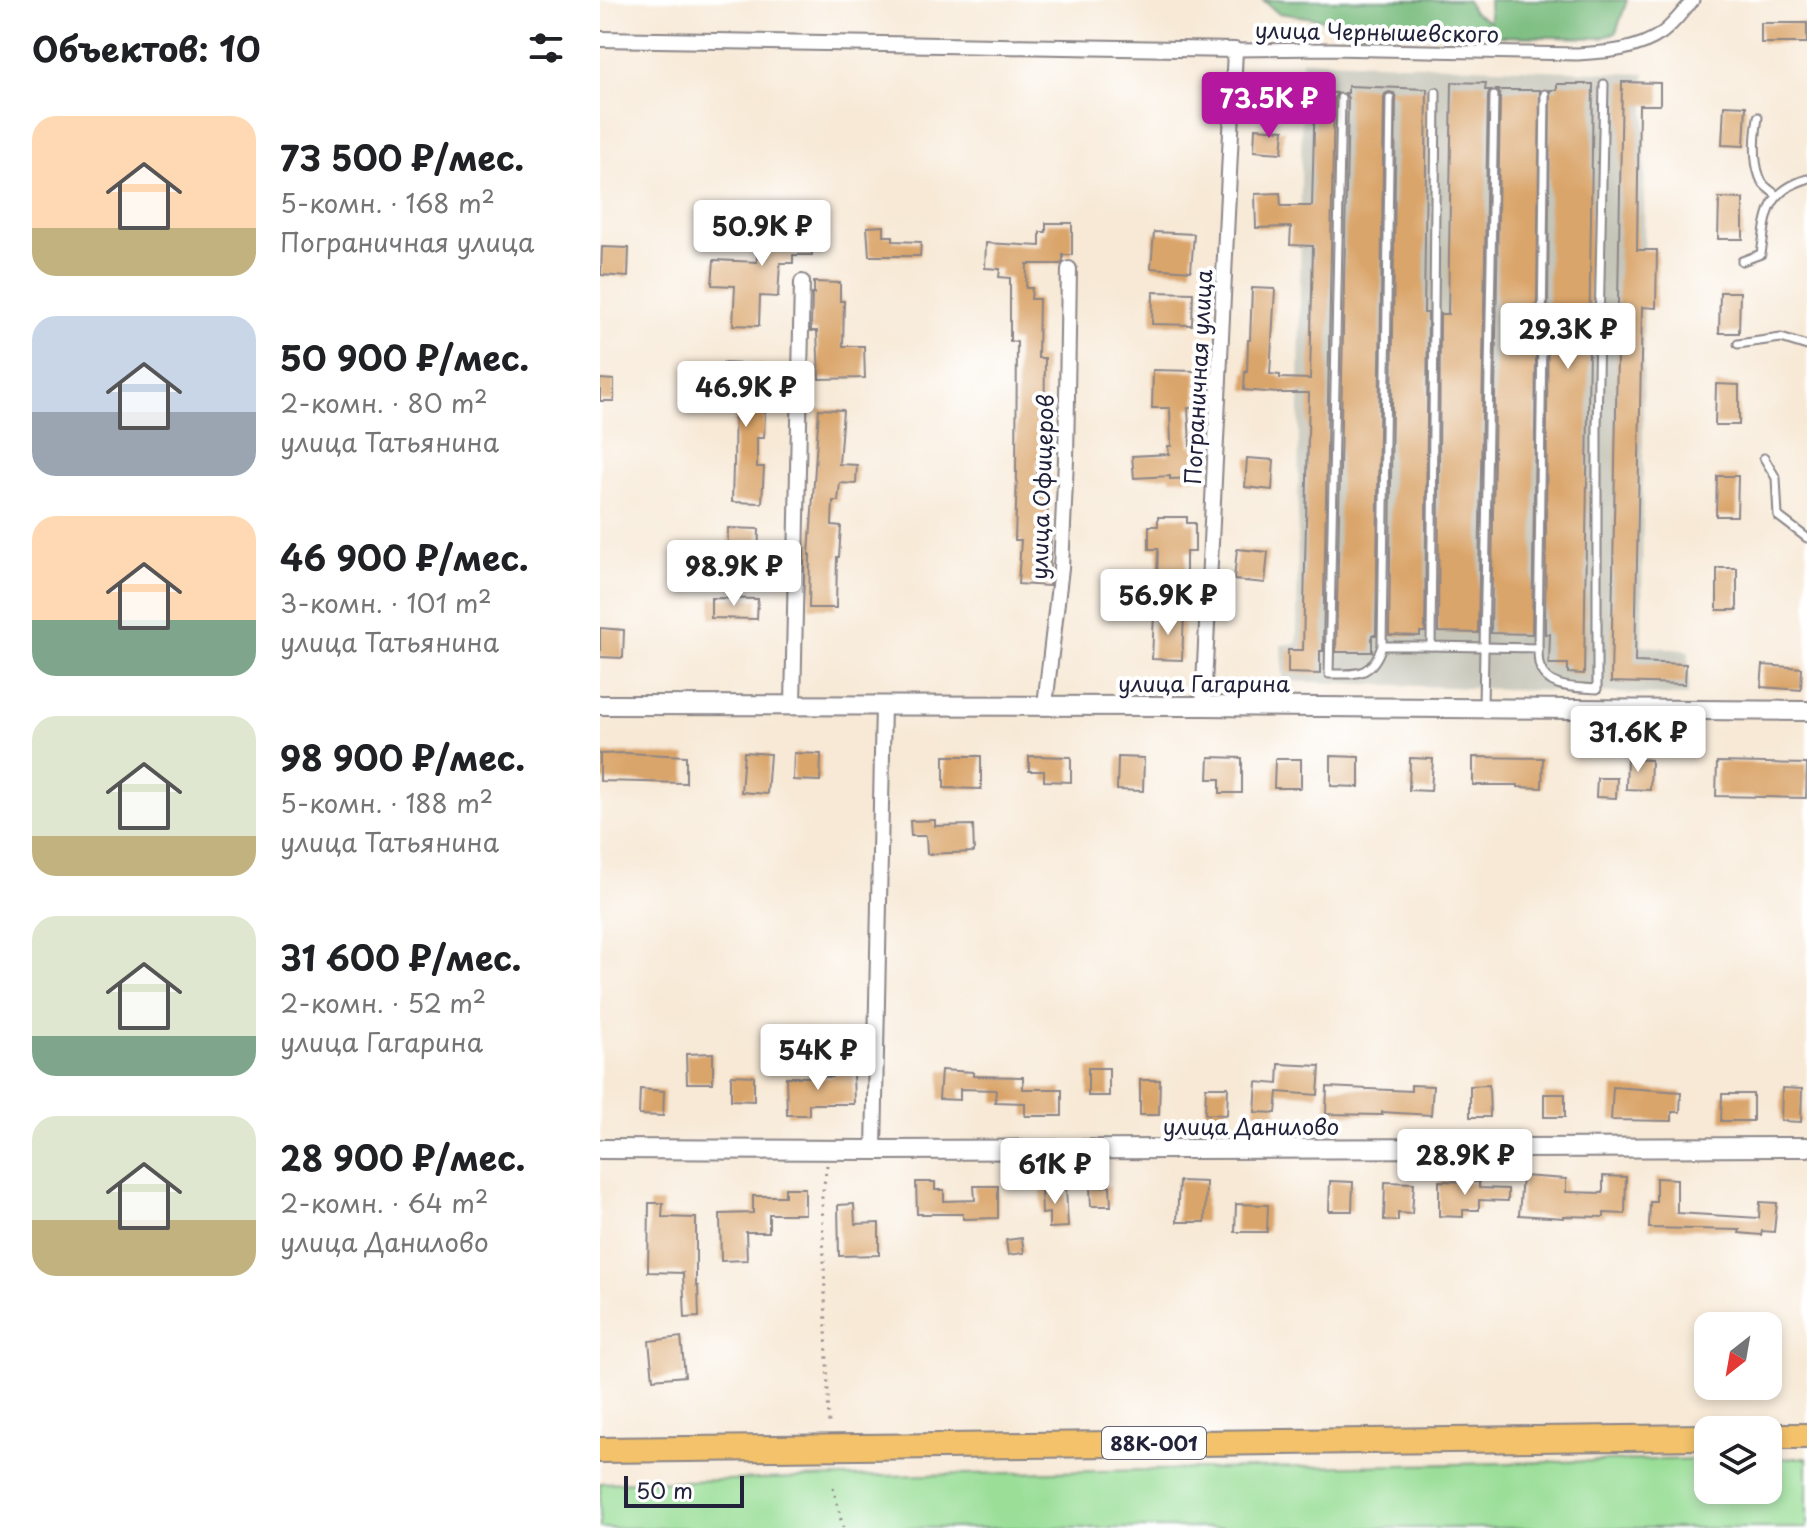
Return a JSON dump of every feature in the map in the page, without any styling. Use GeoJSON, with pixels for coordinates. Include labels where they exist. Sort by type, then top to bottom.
{"type":"FeatureCollection","features":[{"type":"Feature","properties":{"kind":"main road"},"geometry":{"type":"LineString","coordinates":[[1782,1436],[1807,1436]]}},
{"type":"Feature","properties":{"kind":"main road","name":"88К-001"},"geometry":{"type":"LineString","coordinates":[[600,1450],[1694,1437]]}},
{"type":"Feature","properties":{"kind":"street","name":"улица Чернышевского"},"geometry":{"type":"LineString","coordinates":[[1235,50],[1612,52],[1641,45],[1664,32],[1693,0]]}},
{"type":"Feature","properties":{"kind":"street"},"geometry":{"type":"LineString","coordinates":[[600,39],[1235,50]]}},
{"type":"Feature","properties":{"kind":"street","name":"Пограничная улица"},"geometry":{"type":"LineString","coordinates":[[1203,706],[1235,50]]}},
{"type":"Feature","properties":{"kind":"street","name":"улица Офицеров"},"geometry":{"type":"LineString","coordinates":[[1045,705],[1061,568],[1069,269]]}},
{"type":"Feature","properties":{"kind":"street"},"geometry":{"type":"LineString","coordinates":[[793,705],[802,282]]}},
{"type":"Feature","properties":{"kind":"street","name":"улица Гагарина"},"geometry":{"type":"LineString","coordinates":[[600,705],[1807,711]]}},
{"type":"Feature","properties":{"kind":"street"},"geometry":{"type":"LineString","coordinates":[[874,1150],[883,705]]}},
{"type":"Feature","properties":{"kind":"street","name":"улица Данилово"},"geometry":{"type":"LineString","coordinates":[[600,1149],[1807,1147]]}},
{"type":"Feature","properties":{"kind":"lane"},"geometry":{"type":"LineString","coordinates":[[1545,94],[1538,648],[1540,667],[1547,678],[1559,686],[1597,689],[1604,84]]}},
{"type":"Feature","properties":{"kind":"lane"},"geometry":{"type":"LineString","coordinates":[[1431,646],[1436,92]]}},
{"type":"Feature","properties":{"kind":"lane"},"geometry":{"type":"LineString","coordinates":[[1483,708],[1494,96]]}},
{"type":"Feature","properties":{"kind":"lane"},"geometry":{"type":"LineString","coordinates":[[1341,98],[1329,674],[1358,674],[1368,669],[1377,660],[1382,646],[1390,98]]}},
{"type":"Feature","properties":{"kind":"lane"},"geometry":{"type":"LineString","coordinates":[[1758,117],[1754,138],[1758,167],[1763,183],[1776,195]]}},
{"type":"Feature","properties":{"kind":"lane"},"geometry":{"type":"LineString","coordinates":[[1742,261],[1761,254],[1768,209],[1776,195],[1807,179]]}},
{"type":"Feature","properties":{"kind":"lane"},"geometry":{"type":"LineString","coordinates":[[1738,344],[1781,338],[1807,346]]}},
{"type":"Feature","properties":{"kind":"lane"},"geometry":{"type":"LineString","coordinates":[[1764,458],[1776,478],[1778,516],[1807,538]]}},
{"type":"Feature","properties":{"kind":"lane"},"geometry":{"type":"LineString","coordinates":[[1382,646],[1538,648]]}},
{"type":"Feature","properties":{"kind":"path"},"geometry":{"type":"LineString","coordinates":[[829,1150],[822,1197],[829,1426]]}},
{"type":"Feature","properties":{"kind":"path"},"geometry":{"type":"LineString","coordinates":[[833,1487],[843,1528]]}},
{"type":"Feature","properties":{"kind":"shaded area"},"geometry":{"type":"Polygon","coordinates":[[[1302,60],[1645,74],[1642,645],[1689,651],[1688,696],[1283,681],[1281,645],[1297,643],[1302,60]]]}},
{"type":"Feature","properties":{"kind":"green space"},"geometry":{"type":"Polygon","coordinates":[[[1263,0],[1467,0],[1472,11],[1490,22],[1489,0],[1627,0],[1616,33],[1601,38],[1349,33],[1321,19],[1278,13],[1263,0]]]}},
{"type":"Feature","properties":{"kind":"green space"},"geometry":{"type":"Polygon","coordinates":[[[1782,1458],[1807,1458],[1807,1528],[600,1528],[600,1483],[1694,1459],[1694,1504],[1782,1504],[1782,1458]]]}},
{"type":"Feature","properties":{"kind":"building"},"geometry":{"type":"Polygon","coordinates":[[[1761,23],[1807,23],[1807,43],[1761,43],[1761,23]]]}},
{"type":"Feature","properties":{"kind":"building"},"geometry":{"type":"Polygon","coordinates":[[[1452,82],[1486,83],[1485,90],[1493,90],[1488,96],[1478,633],[1438,632],[1440,314],[1448,314],[1452,82]]]}},
{"type":"Feature","properties":{"kind":"building"},"geometry":{"type":"Polygon","coordinates":[[[1622,82],[1660,83],[1660,105],[1639,105],[1637,250],[1657,250],[1656,308],[1642,307],[1635,662],[1686,664],[1685,684],[1611,682],[1622,82]]]}},
{"type":"Feature","properties":{"kind":"building"},"geometry":{"type":"Polygon","coordinates":[[[1557,84],[1593,84],[1584,674],[1568,673],[1568,664],[1549,664],[1550,634],[1545,634],[1550,90],[1557,90],[1557,84]]]}},
{"type":"Feature","properties":{"kind":"building"},"geometry":{"type":"Polygon","coordinates":[[[1348,86],[1427,89],[1425,632],[1420,632],[1420,636],[1389,635],[1396,98],[1394,93],[1389,92],[1384,98],[1376,635],[1372,635],[1372,652],[1336,652],[1348,98],[1345,93],[1348,93],[1348,86]]]}},
{"type":"Feature","properties":{"kind":"building"},"geometry":{"type":"Polygon","coordinates":[[[1495,90],[1540,90],[1532,634],[1491,633],[1500,96],[1495,90]]]}},
{"type":"Feature","properties":{"kind":"building"},"geometry":{"type":"Polygon","coordinates":[[[1315,92],[1337,93],[1334,98],[1323,651],[1320,651],[1320,674],[1288,673],[1288,650],[1303,650],[1309,393],[1244,390],[1252,288],[1275,289],[1270,374],[1280,375],[1280,378],[1310,379],[1313,246],[1290,245],[1291,227],[1256,228],[1255,194],[1280,193],[1281,206],[1312,206],[1315,92]]]}},
{"type":"Feature","properties":{"kind":"building"},"geometry":{"type":"Polygon","coordinates":[[[1724,105],[1746,106],[1744,146],[1722,145],[1724,105]]]}},
{"type":"Feature","properties":{"kind":"building"},"geometry":{"type":"Polygon","coordinates":[[[1255,128],[1284,130],[1282,153],[1254,151],[1255,128]]]}},
{"type":"Feature","properties":{"kind":"building"},"geometry":{"type":"Polygon","coordinates":[[[1719,198],[1743,199],[1743,239],[1718,239],[1719,198]]]}},
{"type":"Feature","properties":{"kind":"building"},"geometry":{"type":"Polygon","coordinates":[[[765,216],[789,216],[790,230],[811,230],[812,255],[793,255],[793,263],[780,263],[778,297],[760,296],[759,326],[733,325],[735,286],[712,285],[714,260],[757,262],[756,228],[765,228],[765,216]]]}},
{"type":"Feature","properties":{"kind":"building"},"geometry":{"type":"Polygon","coordinates":[[[1046,223],[1072,223],[1072,255],[1063,255],[1061,264],[1027,264],[1026,288],[1032,288],[1031,299],[1039,299],[1038,358],[1045,358],[1044,436],[1051,436],[1051,461],[1037,461],[1038,497],[1048,497],[1047,538],[1051,538],[1049,586],[1018,584],[1021,540],[1015,540],[1017,342],[1010,341],[1010,278],[999,277],[1000,269],[985,268],[986,243],[1040,246],[1040,232],[1046,232],[1046,223]]]}},
{"type":"Feature","properties":{"kind":"building"},"geometry":{"type":"Polygon","coordinates":[[[884,226],[884,236],[893,236],[893,241],[921,242],[920,256],[869,256],[867,227],[884,226]]]}},
{"type":"Feature","properties":{"kind":"building"},"geometry":{"type":"Polygon","coordinates":[[[1154,232],[1194,234],[1191,271],[1151,268],[1154,232]]]}},
{"type":"Feature","properties":{"kind":"building"},"geometry":{"type":"Polygon","coordinates":[[[602,247],[629,248],[628,277],[601,275],[602,247]]]}},
{"type":"Feature","properties":{"kind":"building"},"geometry":{"type":"Polygon","coordinates":[[[814,282],[840,283],[840,301],[844,301],[843,346],[864,346],[865,378],[819,379],[817,331],[811,331],[814,282]]]}},
{"type":"Feature","properties":{"kind":"building"},"geometry":{"type":"Polygon","coordinates":[[[1153,292],[1193,293],[1192,325],[1152,324],[1153,292]]]}},
{"type":"Feature","properties":{"kind":"building"},"geometry":{"type":"Polygon","coordinates":[[[1720,292],[1740,292],[1739,333],[1719,333],[1720,292]]]}},
{"type":"Feature","properties":{"kind":"building"},"geometry":{"type":"Polygon","coordinates":[[[723,363],[763,365],[761,412],[765,412],[764,438],[757,438],[757,467],[764,467],[762,503],[732,502],[735,390],[721,389],[723,363]]]}},
{"type":"Feature","properties":{"kind":"building"},"geometry":{"type":"Polygon","coordinates":[[[1153,370],[1196,371],[1196,408],[1188,408],[1190,446],[1196,445],[1197,478],[1134,478],[1132,456],[1169,454],[1168,446],[1171,446],[1170,408],[1152,408],[1153,370]]]}},
{"type":"Feature","properties":{"kind":"building"},"geometry":{"type":"Polygon","coordinates":[[[600,379],[614,380],[614,401],[600,401],[600,379]]]}},
{"type":"Feature","properties":{"kind":"building"},"geometry":{"type":"Polygon","coordinates":[[[1716,384],[1739,385],[1739,425],[1715,425],[1716,384]]]}},
{"type":"Feature","properties":{"kind":"building"},"geometry":{"type":"Polygon","coordinates":[[[819,409],[843,410],[839,464],[857,465],[856,484],[840,483],[838,501],[833,501],[832,525],[841,526],[836,608],[809,608],[809,555],[819,409]]]}},
{"type":"Feature","properties":{"kind":"building"},"geometry":{"type":"Polygon","coordinates":[[[1247,458],[1274,460],[1272,490],[1245,487],[1247,458]]]}},
{"type":"Feature","properties":{"kind":"building"},"geometry":{"type":"Polygon","coordinates":[[[1717,476],[1738,476],[1737,516],[1716,516],[1717,476]]]}},
{"type":"Feature","properties":{"kind":"building"},"geometry":{"type":"Polygon","coordinates":[[[1158,517],[1187,517],[1187,523],[1195,523],[1195,552],[1186,552],[1186,579],[1157,578],[1158,549],[1149,549],[1149,526],[1158,526],[1158,517]]]}},
{"type":"Feature","properties":{"kind":"building"},"geometry":{"type":"Polygon","coordinates":[[[728,528],[759,529],[758,567],[727,566],[728,528]]]}},
{"type":"Feature","properties":{"kind":"building"},"geometry":{"type":"Polygon","coordinates":[[[1237,549],[1268,552],[1265,583],[1234,580],[1237,549]]]}},
{"type":"Feature","properties":{"kind":"building"},"geometry":{"type":"Polygon","coordinates":[[[1717,568],[1737,568],[1737,610],[1717,610],[1717,568]]]}},
{"type":"Feature","properties":{"kind":"building"},"geometry":{"type":"Polygon","coordinates":[[[711,598],[758,599],[757,619],[711,618],[711,598]]]}},
{"type":"Feature","properties":{"kind":"building"},"geometry":{"type":"Polygon","coordinates":[[[1154,613],[1184,615],[1182,660],[1152,659],[1154,613]]]}},
{"type":"Feature","properties":{"kind":"building"},"geometry":{"type":"Polygon","coordinates":[[[600,628],[624,630],[623,658],[600,657],[600,628]]]}},
{"type":"Feature","properties":{"kind":"building"},"geometry":{"type":"Polygon","coordinates":[[[1763,665],[1802,668],[1801,690],[1761,687],[1763,665]]]}},
{"type":"Feature","properties":{"kind":"building"},"geometry":{"type":"Polygon","coordinates":[[[744,752],[770,754],[767,794],[741,792],[744,752]]]}},
{"type":"Feature","properties":{"kind":"building"},"geometry":{"type":"Polygon","coordinates":[[[794,753],[821,754],[820,781],[793,780],[794,753]]]}},
{"type":"Feature","properties":{"kind":"building"},"geometry":{"type":"Polygon","coordinates":[[[600,754],[686,756],[686,783],[600,781],[600,754]]]}},
{"type":"Feature","properties":{"kind":"building"},"geometry":{"type":"Polygon","coordinates":[[[944,756],[981,756],[981,789],[944,788],[944,756]]]}},
{"type":"Feature","properties":{"kind":"building"},"geometry":{"type":"Polygon","coordinates":[[[1029,756],[1071,757],[1071,782],[1044,781],[1044,771],[1029,771],[1029,756]]]}},
{"type":"Feature","properties":{"kind":"building"},"geometry":{"type":"Polygon","coordinates":[[[1331,756],[1359,757],[1359,787],[1331,786],[1331,756]]]}},
{"type":"Feature","properties":{"kind":"building"},"geometry":{"type":"Polygon","coordinates":[[[1118,757],[1144,758],[1143,791],[1117,790],[1118,757]]]}},
{"type":"Feature","properties":{"kind":"building"},"geometry":{"type":"Polygon","coordinates":[[[1209,757],[1242,758],[1242,793],[1220,793],[1220,779],[1208,779],[1209,757]]]}},
{"type":"Feature","properties":{"kind":"building"},"geometry":{"type":"Polygon","coordinates":[[[1473,757],[1543,758],[1542,788],[1473,785],[1473,757]]]}},
{"type":"Feature","properties":{"kind":"building"},"geometry":{"type":"Polygon","coordinates":[[[1410,758],[1433,759],[1431,791],[1409,790],[1410,758]]]}},
{"type":"Feature","properties":{"kind":"building"},"geometry":{"type":"Polygon","coordinates":[[[1275,759],[1301,759],[1301,788],[1274,788],[1275,759]]]}},
{"type":"Feature","properties":{"kind":"building"},"geometry":{"type":"Polygon","coordinates":[[[1627,759],[1651,760],[1650,790],[1626,789],[1627,759]]]}},
{"type":"Feature","properties":{"kind":"building"},"geometry":{"type":"Polygon","coordinates":[[[1717,762],[1807,764],[1806,798],[1716,796],[1717,762]]]}},
{"type":"Feature","properties":{"kind":"building"},"geometry":{"type":"Polygon","coordinates":[[[1597,778],[1617,778],[1616,798],[1596,797],[1597,778]]]}},
{"type":"Feature","properties":{"kind":"building"},"geometry":{"type":"Polygon","coordinates":[[[935,820],[935,826],[973,825],[974,852],[927,854],[926,836],[911,836],[910,821],[935,820]]]}},
{"type":"Feature","properties":{"kind":"building"},"geometry":{"type":"Polygon","coordinates":[[[713,1053],[713,1083],[687,1083],[686,1054],[713,1053]]]}},
{"type":"Feature","properties":{"kind":"building"},"geometry":{"type":"Polygon","coordinates":[[[1279,1064],[1320,1066],[1318,1095],[1278,1092],[1276,1113],[1255,1112],[1257,1082],[1278,1084],[1279,1064]]]}},
{"type":"Feature","properties":{"kind":"building"},"geometry":{"type":"Polygon","coordinates":[[[1088,1068],[1109,1068],[1109,1096],[1088,1096],[1088,1068]]]}},
{"type":"Feature","properties":{"kind":"building"},"geometry":{"type":"Polygon","coordinates":[[[941,1070],[973,1072],[973,1076],[1023,1077],[1023,1089],[1062,1089],[1062,1116],[1025,1116],[1025,1103],[995,1102],[996,1090],[960,1089],[960,1100],[939,1099],[941,1070]]]}},
{"type":"Feature","properties":{"kind":"building"},"geometry":{"type":"Polygon","coordinates":[[[832,1073],[853,1073],[854,1104],[809,1104],[809,1115],[787,1115],[786,1077],[832,1077],[832,1073]]]}},
{"type":"Feature","properties":{"kind":"building"},"geometry":{"type":"Polygon","coordinates":[[[731,1075],[754,1076],[754,1101],[731,1100],[731,1075]]]}},
{"type":"Feature","properties":{"kind":"building"},"geometry":{"type":"Polygon","coordinates":[[[1140,1080],[1160,1080],[1159,1115],[1140,1115],[1140,1080]]]}},
{"type":"Feature","properties":{"kind":"building"},"geometry":{"type":"Polygon","coordinates":[[[1411,1085],[1433,1086],[1431,1115],[1382,1112],[1382,1115],[1326,1114],[1327,1087],[1411,1091],[1411,1085]]]}},
{"type":"Feature","properties":{"kind":"building"},"geometry":{"type":"Polygon","coordinates":[[[1489,1085],[1490,1117],[1470,1117],[1470,1086],[1489,1085]]]}},
{"type":"Feature","properties":{"kind":"building"},"geometry":{"type":"Polygon","coordinates":[[[1206,1087],[1228,1087],[1227,1115],[1205,1114],[1206,1087]]]}},
{"type":"Feature","properties":{"kind":"building"},"geometry":{"type":"Polygon","coordinates":[[[1613,1087],[1681,1092],[1680,1112],[1672,1112],[1672,1121],[1611,1120],[1613,1087]]]}},
{"type":"Feature","properties":{"kind":"building"},"geometry":{"type":"Polygon","coordinates":[[[1782,1088],[1802,1089],[1801,1122],[1781,1121],[1782,1088]]]}},
{"type":"Feature","properties":{"kind":"building"},"geometry":{"type":"Polygon","coordinates":[[[640,1089],[664,1091],[663,1116],[639,1115],[640,1089]]]}},
{"type":"Feature","properties":{"kind":"building"},"geometry":{"type":"Polygon","coordinates":[[[1544,1094],[1565,1094],[1565,1117],[1544,1117],[1544,1094]]]}},
{"type":"Feature","properties":{"kind":"building"},"geometry":{"type":"Polygon","coordinates":[[[1722,1094],[1753,1094],[1753,1121],[1721,1121],[1722,1094]]]}},
{"type":"Feature","properties":{"kind":"building"},"geometry":{"type":"Polygon","coordinates":[[[1522,1176],[1566,1179],[1566,1192],[1603,1193],[1603,1176],[1626,1177],[1625,1214],[1564,1218],[1519,1215],[1522,1176]]]}},
{"type":"Feature","properties":{"kind":"building"},"geometry":{"type":"Polygon","coordinates":[[[1656,1178],[1677,1179],[1677,1213],[1759,1218],[1760,1202],[1777,1203],[1774,1232],[1762,1231],[1761,1235],[1739,1233],[1740,1230],[1649,1228],[1650,1202],[1656,1202],[1656,1178]]]}},
{"type":"Feature","properties":{"kind":"building"},"geometry":{"type":"Polygon","coordinates":[[[1179,1181],[1206,1182],[1205,1222],[1177,1222],[1179,1181]]]}},
{"type":"Feature","properties":{"kind":"building"},"geometry":{"type":"Polygon","coordinates":[[[1330,1181],[1353,1182],[1352,1211],[1329,1211],[1330,1181]]]}},
{"type":"Feature","properties":{"kind":"building"},"geometry":{"type":"Polygon","coordinates":[[[1439,1181],[1479,1182],[1479,1188],[1508,1189],[1508,1201],[1479,1200],[1479,1210],[1463,1210],[1463,1217],[1439,1216],[1439,1181]]]}},
{"type":"Feature","properties":{"kind":"building"},"geometry":{"type":"Polygon","coordinates":[[[916,1182],[935,1182],[935,1190],[944,1190],[944,1201],[975,1200],[974,1186],[998,1186],[998,1218],[963,1219],[963,1214],[917,1214],[916,1182]]]}},
{"type":"Feature","properties":{"kind":"building"},"geometry":{"type":"Polygon","coordinates":[[[1385,1182],[1414,1183],[1412,1214],[1398,1213],[1398,1221],[1384,1220],[1385,1182]]]}},
{"type":"Feature","properties":{"kind":"building"},"geometry":{"type":"Polygon","coordinates":[[[1110,1186],[1111,1206],[1091,1206],[1090,1187],[1110,1186]]]}},
{"type":"Feature","properties":{"kind":"building"},"geometry":{"type":"Polygon","coordinates":[[[1066,1187],[1068,1227],[1049,1228],[1049,1213],[1042,1214],[1041,1188],[1066,1187]]]}},
{"type":"Feature","properties":{"kind":"building"},"geometry":{"type":"Polygon","coordinates":[[[785,1188],[805,1188],[805,1214],[769,1214],[769,1232],[746,1232],[747,1260],[721,1261],[720,1214],[753,1213],[753,1196],[785,1196],[785,1188]]]}},
{"type":"Feature","properties":{"kind":"building"},"geometry":{"type":"Polygon","coordinates":[[[649,1203],[663,1203],[662,1217],[696,1218],[699,1317],[685,1318],[683,1273],[648,1272],[649,1203]]]}},
{"type":"Feature","properties":{"kind":"building"},"geometry":{"type":"Polygon","coordinates":[[[854,1204],[855,1224],[879,1223],[879,1255],[839,1256],[838,1205],[854,1204]]]}},
{"type":"Feature","properties":{"kind":"building"},"geometry":{"type":"Polygon","coordinates":[[[1236,1204],[1268,1205],[1267,1232],[1235,1232],[1236,1204]]]}},
{"type":"Feature","properties":{"kind":"building"},"geometry":{"type":"Polygon","coordinates":[[[1022,1238],[1024,1253],[1008,1255],[1006,1240],[1022,1238]]]}},
{"type":"Feature","properties":{"kind":"building"},"geometry":{"type":"Polygon","coordinates":[[[681,1337],[685,1376],[653,1379],[649,1341],[681,1337]]]}}]}
